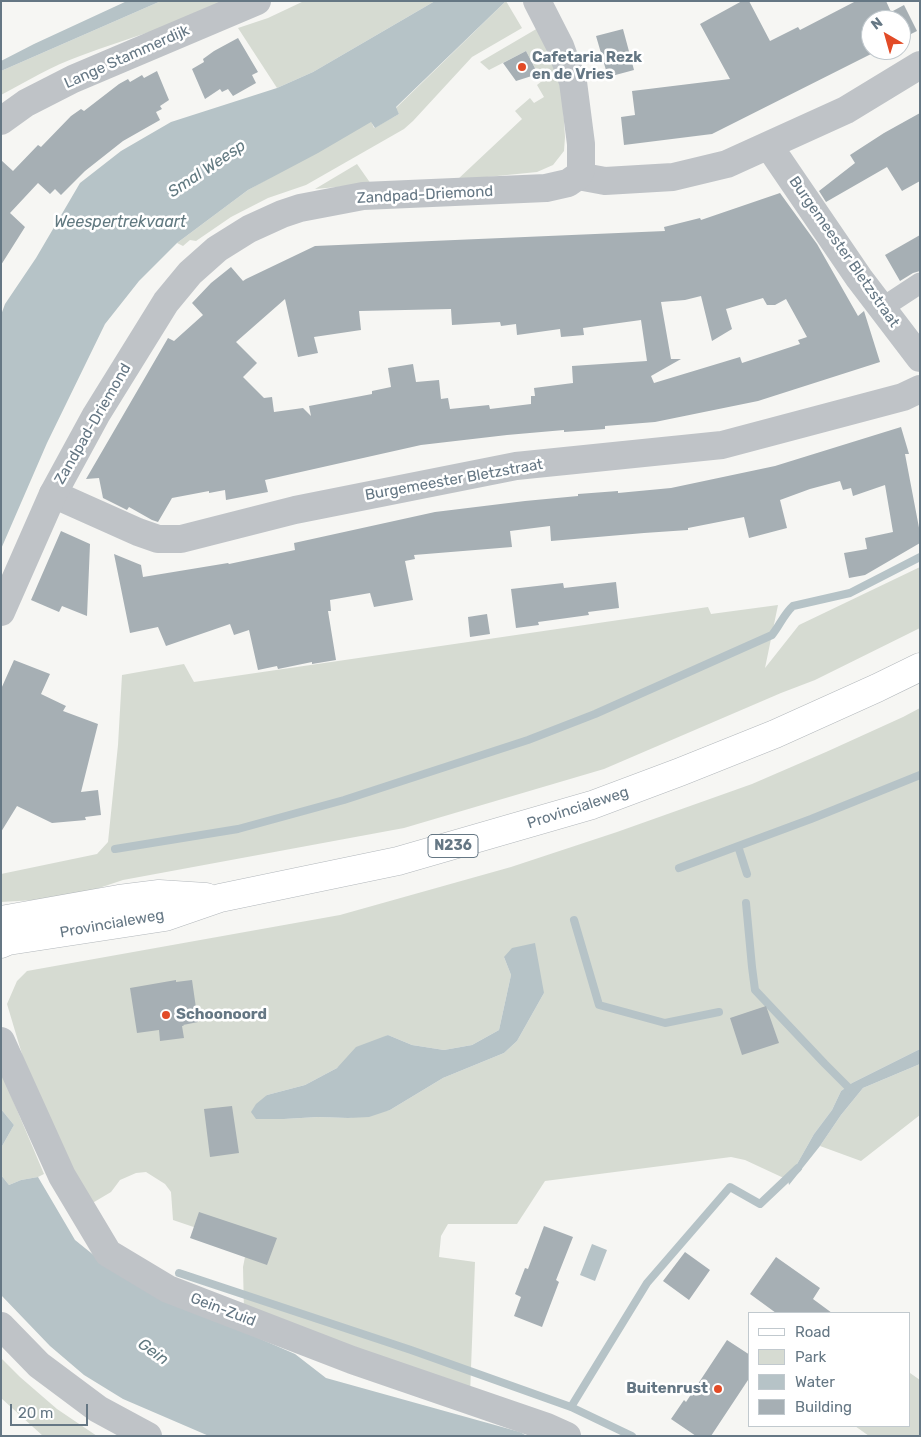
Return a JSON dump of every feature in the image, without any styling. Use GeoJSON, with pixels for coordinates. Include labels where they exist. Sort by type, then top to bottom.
{"type":"FeatureCollection","features":[{"type":"Feature","properties":{"kind":"main road","name":"Provincialeweg"},"geometry":{"type":"LineString","coordinates":[[1,944],[164,917],[220,898],[398,861],[592,805],[775,734],[920,667]]}},
{"type":"Feature","properties":{"kind":"main road","name":"Provincialeweg"},"geometry":{"type":"LineString","coordinates":[[1,920],[119,898],[160,894],[220,898]]}},
{"type":"Feature","properties":{"kind":"street","name":"Lange Stammerdijk"},"geometry":{"type":"LineString","coordinates":[[1,121],[26,104],[73,79],[257,1]]}},
{"type":"Feature","properties":{"kind":"street"},"geometry":{"type":"LineString","coordinates":[[541,3],[573,82],[581,144],[581,170],[578,176],[605,182],[673,176],[727,164],[846,110],[920,65]]}},
{"type":"Feature","properties":{"kind":"street","name":"Burgemeester Bletzstraat"},"geometry":{"type":"LineString","coordinates":[[769,146],[859,278],[920,358]]}},
{"type":"Feature","properties":{"kind":"street","name":"Zandpad-Driemond"},"geometry":{"type":"LineString","coordinates":[[1,612],[53,494],[96,415],[166,302],[190,273],[217,249],[232,238],[257,225],[300,208],[364,196],[546,188],[568,183],[578,176]]}},
{"type":"Feature","properties":{"kind":"street"},"geometry":{"type":"LineString","coordinates":[[882,308],[920,283]]}},
{"type":"Feature","properties":{"kind":"street","name":"Burgemeester Bletzstraat"},"geometry":{"type":"LineString","coordinates":[[53,494],[138,532],[158,538],[181,539],[295,510],[516,466],[722,445],[903,397],[920,389]]}},
{"type":"Feature","properties":{"kind":"street","name":"Gein-Zuid"},"geometry":{"type":"LineString","coordinates":[[1,1041],[62,1176],[108,1253],[168,1289],[352,1360],[547,1427],[566,1436]]}},
{"type":"Feature","properties":{"kind":"street"},"geometry":{"type":"LineString","coordinates":[[1,1326],[39,1365],[98,1409],[148,1436]]}},
{"type":"Feature","properties":{"kind":"green space"},"geometry":{"type":"Polygon","coordinates":[[[161,1],[232,1],[70,60],[1,95],[1,71],[161,1]]]}},
{"type":"Feature","properties":{"kind":"green space"},"geometry":{"type":"Polygon","coordinates":[[[304,1],[435,1],[313,72],[277,88],[238,28],[268,18],[304,1]]]}},
{"type":"Feature","properties":{"kind":"green space"},"geometry":{"type":"Polygon","coordinates":[[[506,1],[522,28],[472,57],[404,129],[306,185],[268,198],[231,217],[196,241],[190,240],[183,246],[177,243],[248,190],[371,121],[374,128],[399,114],[396,108],[506,1]]]}},
{"type":"Feature","properties":{"kind":"green space"},"geometry":{"type":"Polygon","coordinates":[[[538,28],[562,88],[564,151],[553,165],[537,172],[457,180],[522,119],[515,111],[530,98],[534,103],[544,97],[537,85],[542,81],[526,51],[489,70],[480,62],[538,28]]]}},
{"type":"Feature","properties":{"kind":"green space"},"geometry":{"type":"Polygon","coordinates":[[[357,164],[371,184],[315,189],[357,164]]]}},
{"type":"Feature","properties":{"kind":"green space"},"geometry":{"type":"Polygon","coordinates":[[[920,567],[920,628],[815,680],[604,769],[404,828],[123,880],[69,898],[1,902],[1,874],[97,854],[108,842],[118,745],[122,675],[184,664],[194,682],[708,607],[711,614],[778,605],[765,668],[799,625],[920,567]]]}},
{"type":"Feature","properties":{"kind":"green space"},"geometry":{"type":"Polygon","coordinates":[[[920,708],[920,1049],[852,1083],[841,1091],[832,1110],[814,1134],[788,1180],[745,1160],[731,1157],[545,1181],[517,1224],[448,1224],[441,1236],[439,1257],[475,1262],[470,1395],[244,1312],[243,1267],[245,1257],[229,1239],[173,1220],[171,1192],[165,1184],[146,1172],[136,1173],[120,1180],[111,1192],[79,1211],[59,1178],[7,1004],[17,981],[27,971],[340,915],[511,867],[752,784],[920,708]],[[504,957],[511,975],[499,1030],[472,1045],[444,1050],[412,1045],[388,1035],[337,1068],[305,1085],[267,1095],[257,1119],[348,1118],[390,1110],[443,1078],[504,1053],[517,1041],[544,993],[504,957]]]}},
{"type":"Feature","properties":{"kind":"green space"},"geometry":{"type":"Polygon","coordinates":[[[920,1064],[920,1115],[861,1161],[820,1146],[841,1115],[863,1088],[920,1064]]]}},
{"type":"Feature","properties":{"kind":"green space"},"geometry":{"type":"Polygon","coordinates":[[[1,1072],[44,1174],[9,1185],[1,1175],[1,1148],[14,1125],[1,1109],[1,1072]]]}},
{"type":"Feature","properties":{"kind":"green space"},"geometry":{"type":"Polygon","coordinates":[[[1,1358],[57,1409],[97,1436],[43,1436],[1,1398],[1,1358]]]}},
{"type":"Feature","properties":{"kind":"green space"},"geometry":{"type":"Polygon","coordinates":[[[911,1374],[920,1380],[920,1436],[869,1436],[856,1427],[911,1427],[911,1374]]]}},
{"type":"Feature","properties":{"kind":"water"},"geometry":{"type":"Polygon","coordinates":[[[127,1],[161,1],[1,71],[1,61],[127,1]]]}},
{"type":"Feature","properties":{"kind":"water","name":"Weespertrekvaart"},"geometry":{"type":"Polygon","coordinates":[[[435,1],[506,1],[396,107],[399,114],[375,128],[371,122],[248,190],[177,243],[139,281],[105,324],[47,443],[1,549],[1,315],[5,304],[36,258],[80,183],[121,151],[171,122],[277,88],[313,72],[435,1]]]}},
{"type":"Feature","properties":{"kind":"water"},"geometry":{"type":"Polygon","coordinates":[[[535,943],[544,993],[517,1041],[504,1053],[443,1078],[390,1110],[369,1117],[256,1119],[251,1112],[256,1104],[267,1095],[305,1085],[337,1068],[356,1047],[388,1035],[412,1045],[444,1050],[472,1045],[499,1030],[511,975],[504,957],[512,948],[535,943]]]}},
{"type":"Feature","properties":{"kind":"water"},"geometry":{"type":"Polygon","coordinates":[[[920,1049],[920,1064],[863,1088],[789,1185],[788,1180],[814,1134],[832,1110],[841,1091],[852,1083],[920,1049]]]}},
{"type":"Feature","properties":{"kind":"water"},"geometry":{"type":"Polygon","coordinates":[[[1,1109],[14,1125],[1,1148],[1,1109]]]}},
{"type":"Feature","properties":{"kind":"water","name":"Gein"},"geometry":{"type":"Polygon","coordinates":[[[1,1175],[9,1185],[21,1180],[38,1177],[75,1240],[106,1265],[150,1291],[295,1354],[326,1378],[520,1432],[527,1436],[209,1436],[123,1399],[84,1375],[50,1346],[1,1295],[1,1175]]]}},
{"type":"Feature","properties":{"kind":"water"},"geometry":{"type":"Polygon","coordinates":[[[592,1244],[607,1250],[595,1281],[580,1275],[592,1244]]]}},
{"type":"Feature","properties":{"kind":"building"},"geometry":{"type":"Polygon","coordinates":[[[742,1],[749,1],[770,41],[798,27],[800,30],[856,1],[886,1],[890,10],[861,10],[861,59],[712,134],[624,145],[621,117],[635,115],[632,91],[730,79],[700,24],[742,1]]]}},
{"type":"Feature","properties":{"kind":"building"},"geometry":{"type":"Polygon","coordinates":[[[904,5],[906,10],[895,10],[904,5]]]}},
{"type":"Feature","properties":{"kind":"building"},"geometry":{"type":"Polygon","coordinates":[[[911,19],[917,31],[911,34],[911,19]]]}},
{"type":"Feature","properties":{"kind":"building"},"geometry":{"type":"Polygon","coordinates":[[[623,29],[634,70],[608,77],[596,36],[623,29]]]}},
{"type":"Feature","properties":{"kind":"building"},"geometry":{"type":"Polygon","coordinates":[[[238,38],[258,72],[252,75],[256,83],[233,96],[228,89],[222,92],[220,89],[205,99],[192,69],[204,62],[203,59],[214,51],[238,38]]]}},
{"type":"Feature","properties":{"kind":"building"},"geometry":{"type":"Polygon","coordinates":[[[526,51],[538,74],[516,81],[503,63],[526,51]]]}},
{"type":"Feature","properties":{"kind":"building"},"geometry":{"type":"Polygon","coordinates":[[[157,71],[169,100],[160,106],[162,109],[156,112],[160,120],[123,141],[85,171],[61,195],[55,189],[50,194],[38,183],[10,213],[25,227],[1,265],[1,160],[13,171],[38,145],[41,147],[71,116],[81,109],[84,111],[128,79],[130,82],[142,75],[144,78],[157,71]]]}},
{"type":"Feature","properties":{"kind":"building"},"geometry":{"type":"Polygon","coordinates":[[[920,113],[920,181],[902,191],[887,167],[826,202],[819,191],[855,163],[850,155],[920,113]]]}},
{"type":"Feature","properties":{"kind":"building"},"geometry":{"type":"Polygon","coordinates":[[[780,193],[817,244],[858,316],[864,311],[880,362],[758,401],[655,422],[605,426],[605,429],[564,432],[564,430],[421,445],[265,480],[268,492],[226,500],[225,490],[172,498],[158,522],[129,507],[127,510],[103,498],[99,478],[86,479],[168,338],[174,341],[203,315],[192,303],[211,283],[231,267],[243,281],[315,246],[665,231],[664,227],[700,218],[701,220],[780,193]],[[701,296],[685,300],[661,302],[671,359],[681,359],[651,376],[654,383],[740,357],[742,363],[800,344],[798,340],[807,337],[786,299],[775,305],[767,305],[763,298],[726,309],[732,329],[712,341],[701,296]],[[285,299],[236,342],[257,363],[243,377],[264,398],[272,397],[274,412],[303,408],[311,416],[309,406],[372,394],[372,391],[391,387],[388,368],[413,364],[416,382],[439,380],[441,399],[448,398],[450,409],[489,405],[490,409],[531,404],[531,396],[535,396],[534,388],[573,383],[572,366],[647,361],[641,320],[583,328],[584,335],[561,337],[560,329],[517,335],[516,324],[501,326],[500,322],[452,325],[451,309],[359,311],[361,330],[314,337],[318,353],[298,357],[285,299]]]}},
{"type":"Feature","properties":{"kind":"building"},"geometry":{"type":"Polygon","coordinates":[[[920,235],[920,271],[900,281],[885,255],[920,235]]]}},
{"type":"Feature","properties":{"kind":"building"},"geometry":{"type":"Polygon","coordinates":[[[901,427],[909,454],[905,454],[920,533],[920,543],[865,575],[849,578],[844,553],[867,549],[865,538],[893,532],[885,485],[853,496],[851,488],[843,490],[840,481],[780,500],[787,528],[749,538],[744,517],[688,528],[688,530],[551,541],[550,526],[510,531],[512,547],[414,555],[415,559],[405,561],[413,600],[374,607],[370,593],[330,600],[331,611],[328,611],[336,660],[312,664],[312,662],[278,669],[277,666],[258,670],[249,630],[234,635],[230,624],[166,646],[158,627],[130,633],[114,554],[141,565],[143,577],[229,564],[295,550],[294,543],[435,512],[578,496],[578,494],[618,491],[618,493],[671,488],[775,466],[901,427]]]}},
{"type":"Feature","properties":{"kind":"building"},"geometry":{"type":"Polygon","coordinates":[[[61,531],[90,544],[87,616],[62,606],[59,612],[31,600],[61,531]]]}},
{"type":"Feature","properties":{"kind":"building"},"geometry":{"type":"Polygon","coordinates":[[[616,582],[619,608],[588,612],[589,615],[538,622],[539,625],[516,628],[511,589],[563,583],[564,588],[616,582]]]}},
{"type":"Feature","properties":{"kind":"building"},"geometry":{"type":"Polygon","coordinates":[[[487,614],[490,634],[470,637],[468,617],[487,614]]]}},
{"type":"Feature","properties":{"kind":"building"},"geometry":{"type":"Polygon","coordinates":[[[14,660],[50,674],[41,694],[66,706],[63,711],[98,724],[81,792],[98,790],[101,815],[85,817],[86,820],[52,823],[17,806],[1,832],[1,689],[14,660]]]}},
{"type":"Feature","properties":{"kind":"building","name":"Schoonoord"},"geometry":{"type":"Polygon","coordinates":[[[176,980],[176,982],[192,980],[198,1022],[182,1026],[184,1038],[160,1041],[159,1030],[137,1033],[130,988],[176,980]]]}},
{"type":"Feature","properties":{"kind":"building"},"geometry":{"type":"Polygon","coordinates":[[[766,1006],[779,1043],[742,1055],[730,1018],[766,1006]]]}},
{"type":"Feature","properties":{"kind":"building"},"geometry":{"type":"Polygon","coordinates":[[[232,1106],[239,1153],[210,1157],[204,1109],[232,1106]]]}},
{"type":"Feature","properties":{"kind":"building"},"geometry":{"type":"Polygon","coordinates":[[[199,1212],[277,1238],[267,1265],[190,1238],[199,1212]]]}},
{"type":"Feature","properties":{"kind":"building"},"geometry":{"type":"Polygon","coordinates":[[[544,1226],[573,1237],[556,1280],[559,1282],[542,1327],[514,1316],[521,1297],[515,1294],[525,1268],[528,1269],[544,1226]]]}},
{"type":"Feature","properties":{"kind":"building"},"geometry":{"type":"Polygon","coordinates":[[[685,1252],[710,1270],[689,1300],[663,1281],[685,1252]]]}},
{"type":"Feature","properties":{"kind":"building"},"geometry":{"type":"Polygon","coordinates":[[[776,1257],[820,1288],[813,1299],[831,1312],[775,1312],[750,1294],[776,1257]]]}},
{"type":"Feature","properties":{"kind":"building","name":"Buitenrust"},"geometry":{"type":"Polygon","coordinates":[[[727,1340],[748,1354],[748,1380],[711,1436],[696,1436],[671,1419],[684,1400],[686,1402],[727,1340]]]}},
{"type":"Feature","properties":{"kind":"waterway"},"geometry":{"type":"LineString","coordinates":[[115,849],[238,829],[344,800],[528,740],[595,714],[772,635],[793,606],[850,593],[920,557]]}},
{"type":"Feature","properties":{"kind":"waterway"},"geometry":{"type":"LineString","coordinates":[[679,868],[811,819],[920,775]]}},
{"type":"Feature","properties":{"kind":"waterway"},"geometry":{"type":"LineString","coordinates":[[738,846],[747,874]]}},
{"type":"Feature","properties":{"kind":"waterway"},"geometry":{"type":"LineString","coordinates":[[746,903],[755,990],[853,1092]]}},
{"type":"Feature","properties":{"kind":"waterway"},"geometry":{"type":"LineString","coordinates":[[574,920],[599,1005],[665,1023],[719,1012]]}},
{"type":"Feature","properties":{"kind":"waterway"},"geometry":{"type":"LineString","coordinates":[[571,1407],[647,1283],[730,1187],[760,1204],[798,1168]]}},
{"type":"Feature","properties":{"kind":"waterway"},"geometry":{"type":"LineString","coordinates":[[179,1273],[411,1350],[571,1407],[632,1436]]}},
{"type":"Feature","properties":{"kind":"place","name":"Cafetaria Rezk en de Vries"},"geometry":{"type":"Point","coordinates":[522,67]}},
{"type":"Feature","properties":{"kind":"place","name":"Schoonoord"},"geometry":{"type":"Point","coordinates":[166,1015]}},
{"type":"Feature","properties":{"kind":"place","name":"Buitenrust"},"geometry":{"type":"Point","coordinates":[718,1389]}},
{"type":"Feature","properties":{"kind":"water label","name":"Smal Weesp"},"geometry":{"type":"Point","coordinates":[207,169]}}]}
